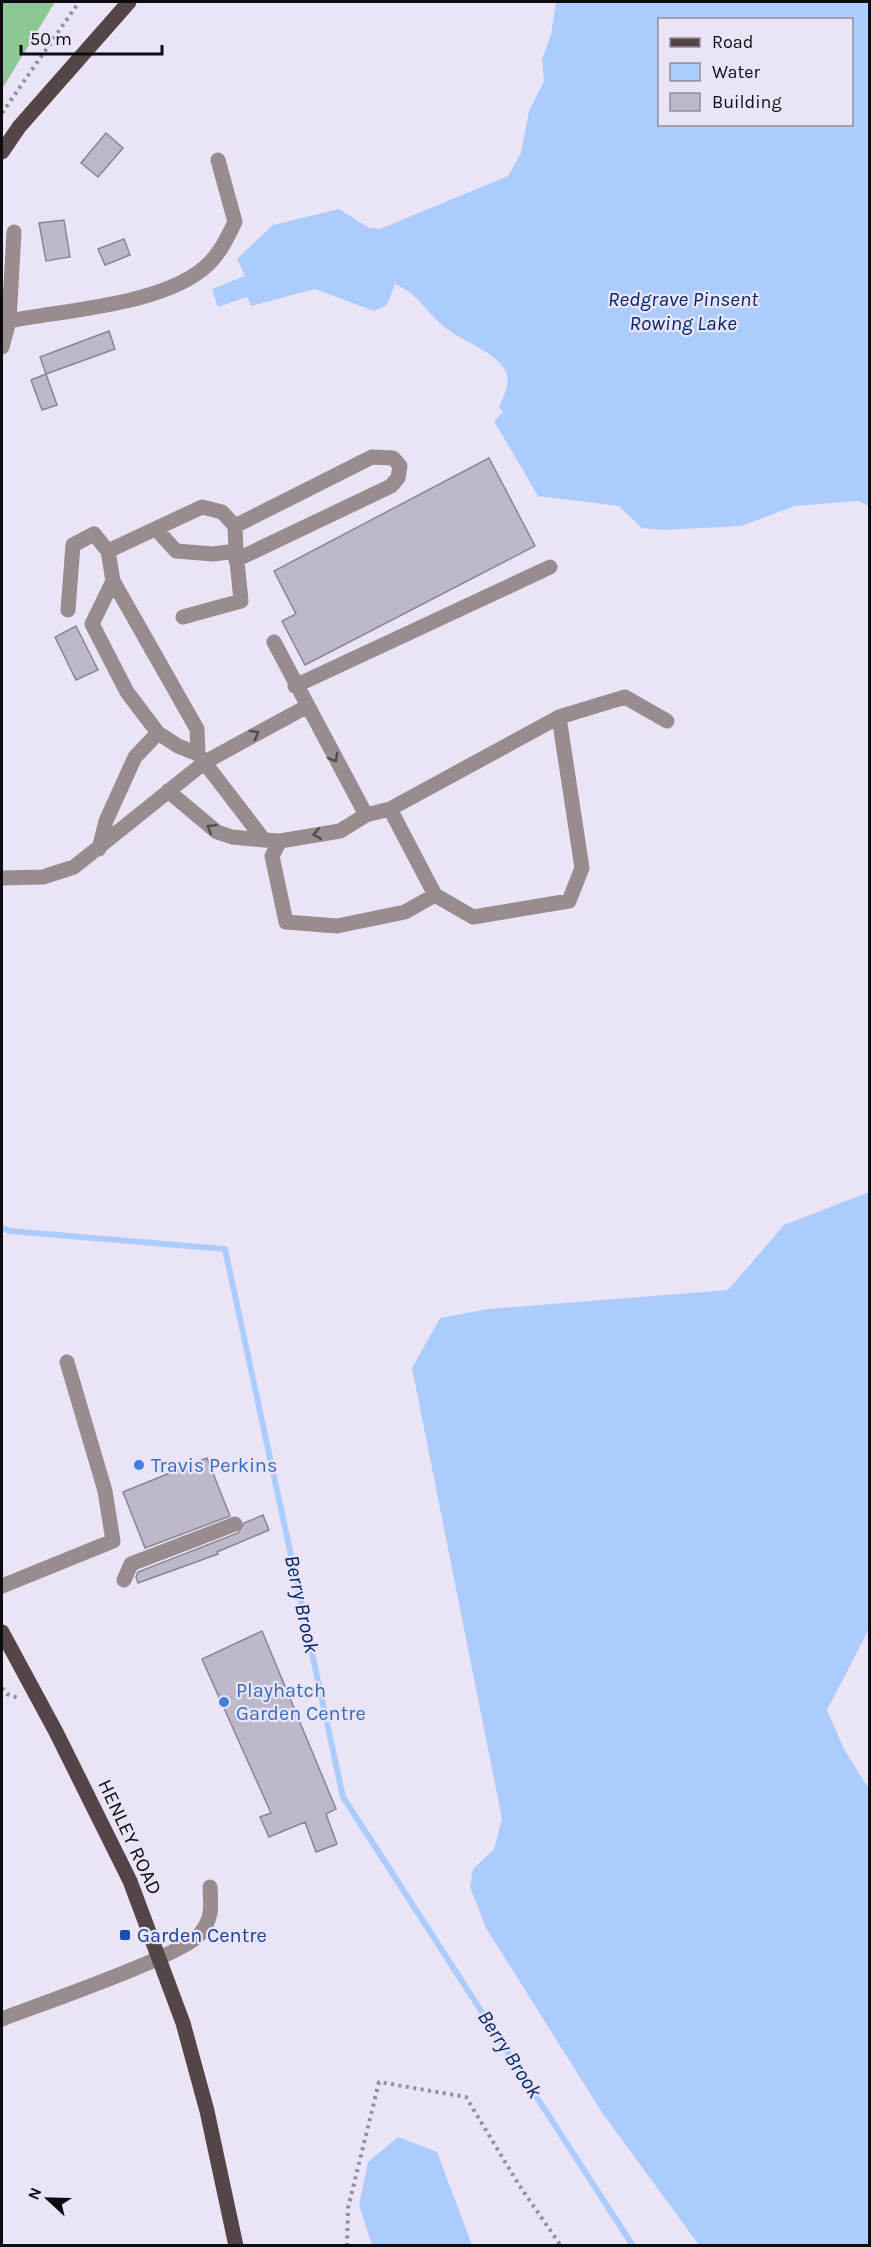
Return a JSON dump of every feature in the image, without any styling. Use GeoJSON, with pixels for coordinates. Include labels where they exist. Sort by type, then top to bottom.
{"type":"FeatureCollection","features":[{"type":"Feature","properties":{"kind":"main road"},"geometry":{"type":"LineString","coordinates":[[2,152],[19,127],[129,2]]}},
{"type":"Feature","properties":{"kind":"main road","name":"HENLEY ROAD"},"geometry":{"type":"LineString","coordinates":[[2,1632],[56,1732],[130,1881],[183,2023],[207,2111],[236,2246]]}},
{"type":"Feature","properties":{"kind":"lane"},"geometry":{"type":"LineString","coordinates":[[9,321],[121,302],[170,288],[205,268],[223,246],[235,222],[218,160]]}},
{"type":"Feature","properties":{"kind":"lane"},"geometry":{"type":"LineString","coordinates":[[2,348],[9,321],[14,232]]}},
{"type":"Feature","properties":{"kind":"lane"},"geometry":{"type":"LineString","coordinates":[[157,530],[176,551],[236,556],[391,486],[398,478],[400,466],[393,458],[372,457],[235,526]]}},
{"type":"Feature","properties":{"kind":"lane"},"geometry":{"type":"LineString","coordinates":[[108,551],[202,507],[222,512],[235,526],[241,601],[183,617]]}},
{"type":"Feature","properties":{"kind":"lane"},"geometry":{"type":"LineString","coordinates":[[68,609],[73,545],[94,534],[108,551],[113,580],[197,729],[201,758]]}},
{"type":"Feature","properties":{"kind":"lane"},"geometry":{"type":"LineString","coordinates":[[295,686],[550,567]]}},
{"type":"Feature","properties":{"kind":"lane"},"geometry":{"type":"LineString","coordinates":[[113,580],[92,624],[127,692],[158,732],[201,758],[264,840]]}},
{"type":"Feature","properties":{"kind":"lane"},"geometry":{"type":"LineString","coordinates":[[274,642],[295,686],[366,815]]}},
{"type":"Feature","properties":{"kind":"lane"},"geometry":{"type":"LineString","coordinates":[[168,791],[217,832],[232,837],[280,841],[340,831],[366,815],[390,809],[559,717],[625,697],[667,721]]}},
{"type":"Feature","properties":{"kind":"lane"},"geometry":{"type":"LineString","coordinates":[[2,878],[43,878],[74,867],[168,791],[201,758],[306,706]]}},
{"type":"Feature","properties":{"kind":"lane"},"geometry":{"type":"LineString","coordinates":[[390,809],[435,895],[472,917],[569,901],[582,868],[559,717]]}},
{"type":"Feature","properties":{"kind":"lane"},"geometry":{"type":"LineString","coordinates":[[99,849],[106,820],[135,757],[158,732]]}},
{"type":"Feature","properties":{"kind":"lane"},"geometry":{"type":"LineString","coordinates":[[280,841],[272,856],[286,922],[338,926],[405,912],[435,895]]}},
{"type":"Feature","properties":{"kind":"lane"},"geometry":{"type":"LineString","coordinates":[[2,1586],[113,1541],[105,1491],[67,1362]]}},
{"type":"Feature","properties":{"kind":"lane"},"geometry":{"type":"LineString","coordinates":[[124,1580],[131,1564],[234,1524]]}},
{"type":"Feature","properties":{"kind":"lane"},"geometry":{"type":"LineString","coordinates":[[2,2019],[159,1958],[199,1936],[212,1914],[210,1887]]}},
{"type":"Feature","properties":{"kind":"path"},"geometry":{"type":"LineString","coordinates":[[2,112],[79,2]]}},
{"type":"Feature","properties":{"kind":"path"},"geometry":{"type":"LineString","coordinates":[[347,2246],[348,2208],[379,2082],[466,2097],[519,2186],[561,2246]]}},
{"type":"Feature","properties":{"kind":"green space"},"geometry":{"type":"Polygon","coordinates":[[[2,2],[55,2],[2,89],[2,2]]]}},
{"type":"Feature","properties":{"kind":"water","name":"Redgrave Pinsent Rowing Lake"},"geometry":{"type":"Polygon","coordinates":[[[556,2],[869,2],[869,506],[858,501],[795,506],[741,526],[661,530],[642,528],[619,506],[538,496],[494,421],[503,412],[499,407],[507,386],[506,372],[502,365],[488,353],[447,329],[404,288],[395,284],[387,305],[374,311],[315,289],[251,306],[247,297],[218,307],[212,289],[245,276],[237,259],[273,225],[339,209],[369,228],[380,229],[508,176],[521,153],[529,111],[544,81],[542,59],[551,35],[556,2]]]}},
{"type":"Feature","properties":{"kind":"water"},"geometry":{"type":"Polygon","coordinates":[[[869,1192],[869,1629],[827,1710],[844,1749],[869,1789],[869,2245],[699,2245],[603,2114],[486,1928],[470,1887],[473,1869],[494,1849],[502,1819],[412,1368],[440,1318],[488,1309],[728,1290],[784,1225],[869,1192]]]}},
{"type":"Feature","properties":{"kind":"water"},"geometry":{"type":"Polygon","coordinates":[[[398,2137],[437,2152],[472,2245],[372,2245],[359,2205],[368,2162],[398,2137]]]}},
{"type":"Feature","properties":{"kind":"building"},"geometry":{"type":"Polygon","coordinates":[[[106,133],[123,148],[98,177],[81,163],[106,133]]]}},
{"type":"Feature","properties":{"kind":"building"},"geometry":{"type":"Polygon","coordinates":[[[64,220],[70,257],[46,261],[39,223],[64,220]]]}},
{"type":"Feature","properties":{"kind":"building"},"geometry":{"type":"Polygon","coordinates":[[[124,239],[130,255],[105,265],[98,249],[124,239]]]}},
{"type":"Feature","properties":{"kind":"building"},"geometry":{"type":"Polygon","coordinates":[[[109,331],[115,349],[46,374],[40,357],[109,331]]]}},
{"type":"Feature","properties":{"kind":"building"},"geometry":{"type":"Polygon","coordinates":[[[46,374],[57,405],[42,410],[31,380],[46,374]]]}},
{"type":"Feature","properties":{"kind":"building"},"geometry":{"type":"Polygon","coordinates":[[[489,458],[535,546],[305,665],[282,621],[296,614],[274,571],[489,458]]]}},
{"type":"Feature","properties":{"kind":"building"},"geometry":{"type":"Polygon","coordinates":[[[76,626],[98,670],[76,680],[55,637],[76,626]]]}},
{"type":"Feature","properties":{"kind":"building"},"geometry":{"type":"Polygon","coordinates":[[[207,1458],[230,1516],[145,1548],[123,1492],[207,1458]]]}},
{"type":"Feature","properties":{"kind":"building"},"geometry":{"type":"Polygon","coordinates":[[[263,1515],[269,1530],[217,1552],[218,1554],[138,1583],[136,1577],[138,1572],[238,1533],[244,1523],[263,1515]]]}},
{"type":"Feature","properties":{"kind":"building"},"geometry":{"type":"Polygon","coordinates":[[[262,1631],[336,1809],[326,1814],[337,1844],[316,1852],[305,1822],[269,1837],[260,1817],[271,1813],[202,1659],[262,1631]]]}},
{"type":"Feature","properties":{"kind":"waterway","name":"Berry Brook"},"geometry":{"type":"LineString","coordinates":[[2,1228],[10,1231],[225,1249],[343,1797],[633,2246]]}},
{"type":"Feature","properties":{"kind":"place","name":"Travis Perkins"},"geometry":{"type":"Point","coordinates":[139,1465]}},
{"type":"Feature","properties":{"kind":"place","name":"Playhatch Garden Centre"},"geometry":{"type":"Point","coordinates":[224,1702]}},
{"type":"Feature","properties":{"kind":"place","name":"Garden Centre"},"geometry":{"type":"Point","coordinates":[125,1935]}}]}
